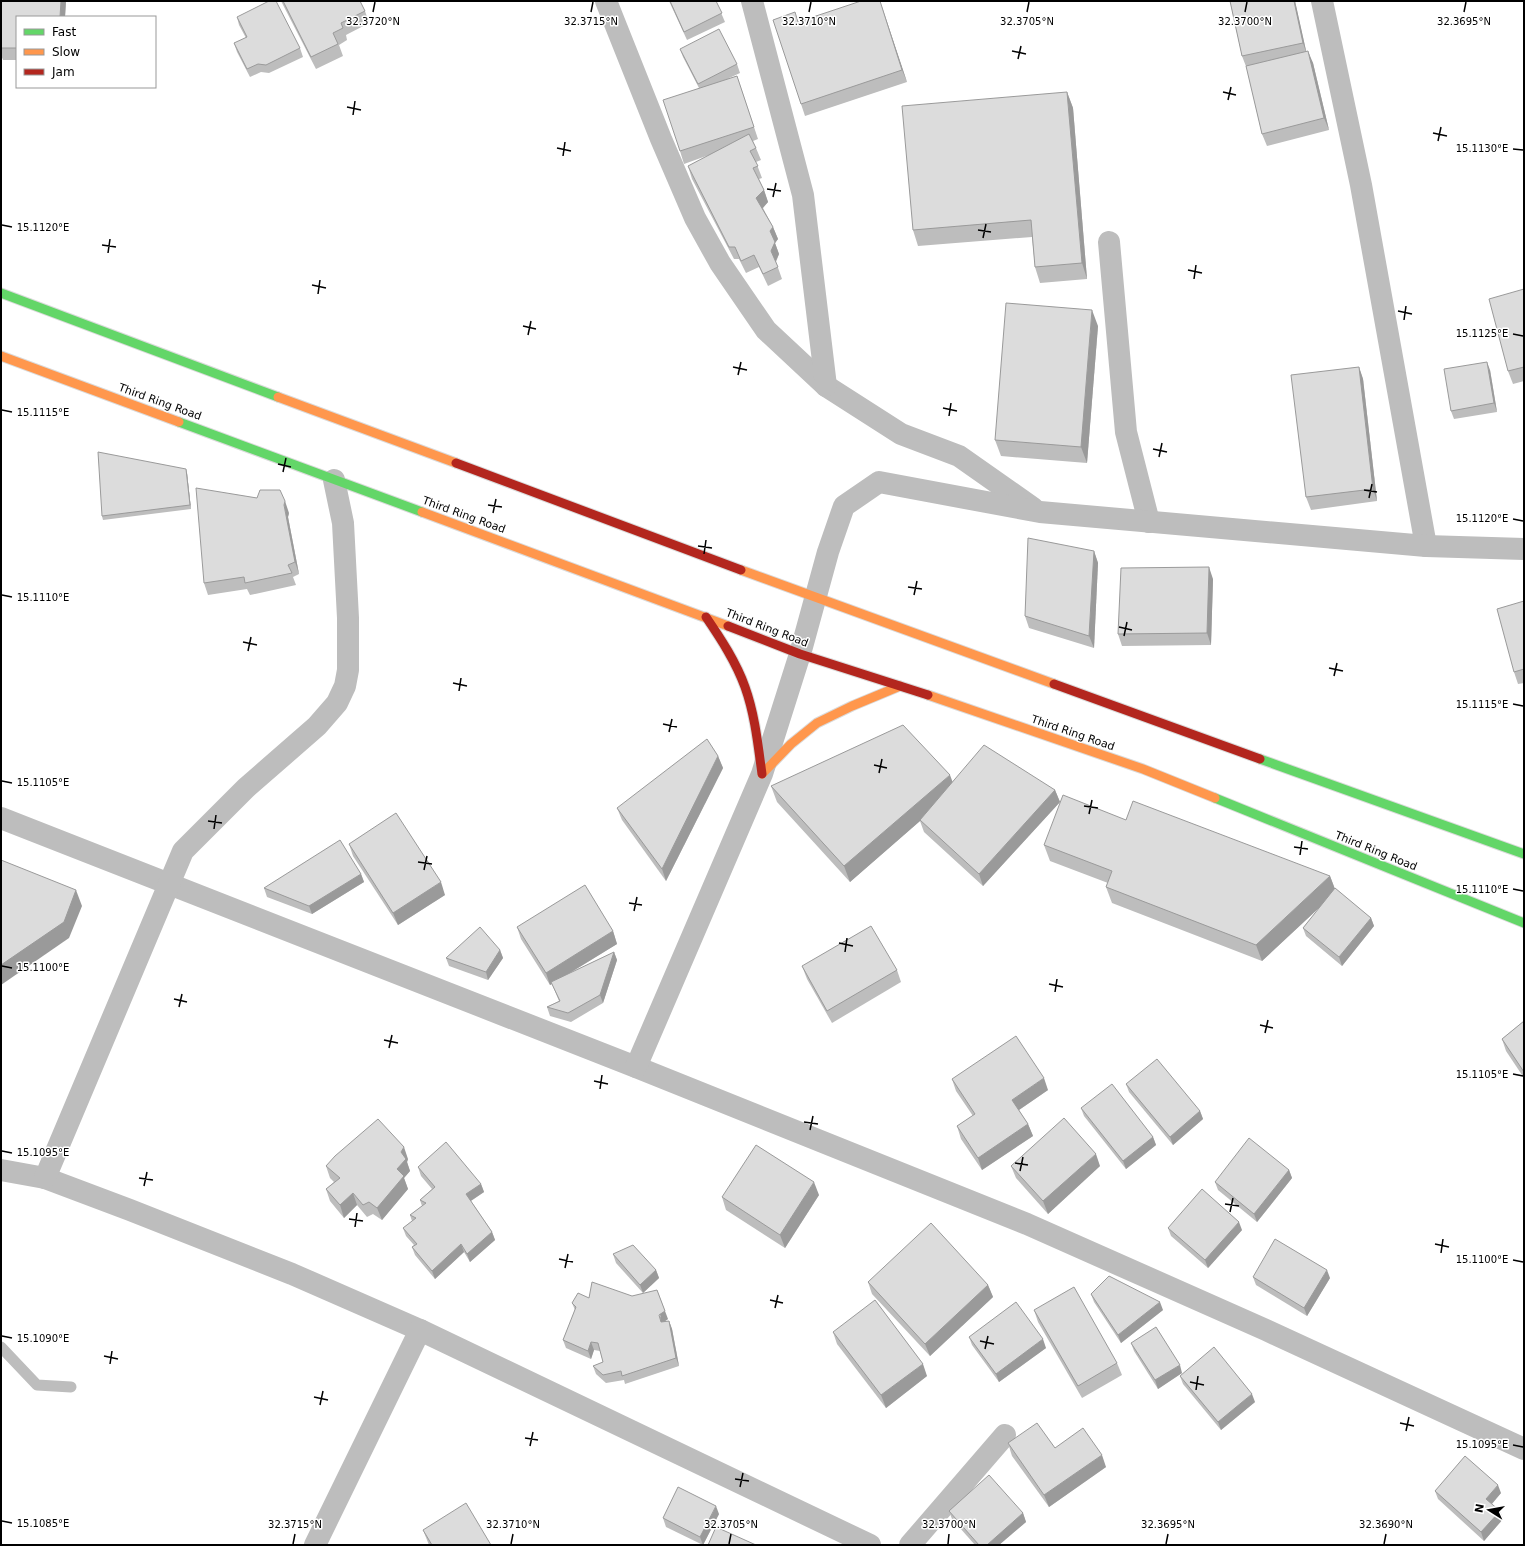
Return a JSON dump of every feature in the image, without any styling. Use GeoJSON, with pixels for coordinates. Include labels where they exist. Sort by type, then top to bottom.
{"type":"FeatureCollection","features":[{"type":"Feature","properties":{"kind":"main road"},"geometry":{"type":"LineString","coordinates":[[1,293],[815,598],[1524,854]]}},
{"type":"Feature","properties":{"kind":"main road","name":"Third Ring Road"},"geometry":{"type":"LineString","coordinates":[[1,356],[706,617],[800,654],[900,686],[1143,769],[1524,923]]}},
{"type":"Feature","properties":{"kind":"main road"},"geometry":{"type":"LineString","coordinates":[[706,617],[719,636],[741,676],[751,706],[758,740],[762,774]]}},
{"type":"Feature","properties":{"kind":"main road"},"geometry":{"type":"LineString","coordinates":[[762,774],[791,744],[817,723],[852,706],[900,686]]}},
{"type":"Feature","properties":{"kind":"street"},"geometry":{"type":"LineString","coordinates":[[606,1],[661,139],[695,218],[720,263],[766,330],[826,386],[901,434],[959,456],[1040,512]]}},
{"type":"Feature","properties":{"kind":"street"},"geometry":{"type":"LineString","coordinates":[[752,1],[803,195],[826,386]]}},
{"type":"Feature","properties":{"kind":"street"},"geometry":{"type":"LineString","coordinates":[[1322,1],[1361,185],[1426,546]]}},
{"type":"Feature","properties":{"kind":"street"},"geometry":{"type":"LineString","coordinates":[[1110,242],[1126,432],[1149,522]]}},
{"type":"Feature","properties":{"kind":"street"},"geometry":{"type":"LineString","coordinates":[[46,1178],[182,851],[246,788],[317,726],[337,703],[344,686],[348,670],[348,618],[343,523],[334,480]]}},
{"type":"Feature","properties":{"kind":"street"},"geometry":{"type":"LineString","coordinates":[[636,1067],[762,774],[800,654],[828,552],[844,506],[879,482],[1040,512],[1426,546],[1524,549]]}},
{"type":"Feature","properties":{"kind":"street"},"geometry":{"type":"LineString","coordinates":[[1,818],[168,885],[636,1067],[1027,1224],[1266,1330],[1524,1449]]}},
{"type":"Feature","properties":{"kind":"street"},"geometry":{"type":"LineString","coordinates":[[1,1170],[46,1178],[292,1274],[420,1330],[870,1545]]}},
{"type":"Feature","properties":{"kind":"street"},"geometry":{"type":"LineString","coordinates":[[315,1545],[420,1330]]}},
{"type":"Feature","properties":{"kind":"street"},"geometry":{"type":"LineString","coordinates":[[910,1545],[1005,1435]]}},
{"type":"Feature","properties":{"kind":"lane"},"geometry":{"type":"LineString","coordinates":[[1,1347],[37,1385],[71,1387]]}},
{"type":"Feature","properties":{"kind":"building"},"geometry":{"type":"Polygon","coordinates":[[[1,1],[61,1],[60,16],[16,16],[16,48],[1,48],[1,1]]]}},
{"type":"Feature","properties":{"kind":"building"},"geometry":{"type":"Polygon","coordinates":[[[269,1],[276,1],[300,48],[266,65],[258,64],[247,69],[234,43],[247,37],[237,17],[269,1]]]}},
{"type":"Feature","properties":{"kind":"building"},"geometry":{"type":"Polygon","coordinates":[[[283,1],[360,1],[365,11],[341,23],[343,28],[333,33],[338,44],[311,57],[283,1]]]}},
{"type":"Feature","properties":{"kind":"building"},"geometry":{"type":"Polygon","coordinates":[[[670,1],[716,1],[722,13],[684,32],[670,1]]]}},
{"type":"Feature","properties":{"kind":"building"},"geometry":{"type":"Polygon","coordinates":[[[861,1],[880,1],[902,70],[801,104],[773,20],[795,12],[798,22],[861,1]]]}},
{"type":"Feature","properties":{"kind":"building"},"geometry":{"type":"Polygon","coordinates":[[[1230,1],[1294,1],[1303,43],[1242,56],[1230,1]]]}},
{"type":"Feature","properties":{"kind":"building"},"geometry":{"type":"Polygon","coordinates":[[[719,29],[737,64],[698,84],[680,49],[719,29]]]}},
{"type":"Feature","properties":{"kind":"building"},"geometry":{"type":"Polygon","coordinates":[[[1308,51],[1324,118],[1262,134],[1246,66],[1308,51]]]}},
{"type":"Feature","properties":{"kind":"building"},"geometry":{"type":"Polygon","coordinates":[[[737,76],[754,127],[680,151],[663,100],[737,76]]]}},
{"type":"Feature","properties":{"kind":"building"},"geometry":{"type":"Polygon","coordinates":[[[1067,92],[1082,263],[1035,267],[1031,220],[913,230],[902,106],[1067,92]]]}},
{"type":"Feature","properties":{"kind":"building"},"geometry":{"type":"Polygon","coordinates":[[[749,134],[756,148],[750,151],[758,166],[753,168],[764,190],[756,198],[773,227],[770,231],[775,242],[771,251],[778,267],[763,274],[754,255],[741,261],[735,247],[729,247],[688,166],[749,134]]]}},
{"type":"Feature","properties":{"kind":"building"},"geometry":{"type":"Polygon","coordinates":[[[1524,289],[1524,367],[1508,371],[1489,299],[1524,289]]]}},
{"type":"Feature","properties":{"kind":"building"},"geometry":{"type":"Polygon","coordinates":[[[1006,303],[1092,310],[1081,447],[995,440],[1006,303]]]}},
{"type":"Feature","properties":{"kind":"building"},"geometry":{"type":"Polygon","coordinates":[[[1487,362],[1494,403],[1451,411],[1444,369],[1487,362]]]}},
{"type":"Feature","properties":{"kind":"building"},"geometry":{"type":"Polygon","coordinates":[[[1359,367],[1373,489],[1306,497],[1291,375],[1359,367]]]}},
{"type":"Feature","properties":{"kind":"building"},"geometry":{"type":"Polygon","coordinates":[[[98,452],[186,469],[190,505],[102,516],[98,452]]]}},
{"type":"Feature","properties":{"kind":"building"},"geometry":{"type":"Polygon","coordinates":[[[196,488],[257,498],[260,490],[280,490],[285,501],[284,505],[295,562],[288,565],[292,573],[245,583],[244,577],[204,583],[196,488]]]}},
{"type":"Feature","properties":{"kind":"building"},"geometry":{"type":"Polygon","coordinates":[[[1028,538],[1094,551],[1089,636],[1025,616],[1028,538]]]}},
{"type":"Feature","properties":{"kind":"building"},"geometry":{"type":"Polygon","coordinates":[[[1209,567],[1207,633],[1118,634],[1121,568],[1209,567]]]}},
{"type":"Feature","properties":{"kind":"building"},"geometry":{"type":"Polygon","coordinates":[[[1524,601],[1524,669],[1514,672],[1497,609],[1524,601]]]}},
{"type":"Feature","properties":{"kind":"building"},"geometry":{"type":"Polygon","coordinates":[[[903,725],[950,775],[844,866],[771,786],[903,725]]]}},
{"type":"Feature","properties":{"kind":"building"},"geometry":{"type":"Polygon","coordinates":[[[707,739],[718,756],[662,869],[617,808],[707,739]]]}},
{"type":"Feature","properties":{"kind":"building"},"geometry":{"type":"Polygon","coordinates":[[[984,745],[1055,790],[979,874],[920,820],[984,745]]]}},
{"type":"Feature","properties":{"kind":"building"},"geometry":{"type":"Polygon","coordinates":[[[1063,795],[1126,820],[1133,801],[1330,876],[1256,945],[1106,887],[1112,871],[1044,845],[1063,795]]]}},
{"type":"Feature","properties":{"kind":"building"},"geometry":{"type":"Polygon","coordinates":[[[396,813],[441,882],[393,913],[349,844],[396,813]]]}},
{"type":"Feature","properties":{"kind":"building"},"geometry":{"type":"Polygon","coordinates":[[[340,840],[361,874],[309,906],[264,888],[340,840]]]}},
{"type":"Feature","properties":{"kind":"building"},"geometry":{"type":"Polygon","coordinates":[[[1,860],[76,890],[64,922],[1,965],[1,860]]]}},
{"type":"Feature","properties":{"kind":"building"},"geometry":{"type":"Polygon","coordinates":[[[585,885],[613,931],[546,973],[517,927],[585,885]]]}},
{"type":"Feature","properties":{"kind":"building"},"geometry":{"type":"Polygon","coordinates":[[[1335,888],[1371,918],[1339,957],[1303,928],[1335,888]]]}},
{"type":"Feature","properties":{"kind":"building"},"geometry":{"type":"Polygon","coordinates":[[[871,926],[897,970],[827,1011],[802,966],[871,926]]]}},
{"type":"Feature","properties":{"kind":"building"},"geometry":{"type":"Polygon","coordinates":[[[480,927],[500,950],[486,972],[446,958],[480,927]]]}},
{"type":"Feature","properties":{"kind":"building"},"geometry":{"type":"Polygon","coordinates":[[[614,952],[600,995],[568,1013],[547,1007],[560,1001],[551,982],[614,952]]]}},
{"type":"Feature","properties":{"kind":"building"},"geometry":{"type":"Polygon","coordinates":[[[1524,1021],[1524,1072],[1502,1039],[1524,1021]]]}},
{"type":"Feature","properties":{"kind":"building"},"geometry":{"type":"Polygon","coordinates":[[[1016,1036],[1044,1078],[1012,1100],[1028,1124],[978,1158],[957,1126],[975,1114],[952,1079],[1016,1036]]]}},
{"type":"Feature","properties":{"kind":"building"},"geometry":{"type":"Polygon","coordinates":[[[1157,1059],[1200,1111],[1170,1137],[1126,1084],[1157,1059]]]}},
{"type":"Feature","properties":{"kind":"building"},"geometry":{"type":"Polygon","coordinates":[[[1112,1084],[1153,1137],[1123,1161],[1081,1108],[1112,1084]]]}},
{"type":"Feature","properties":{"kind":"building"},"geometry":{"type":"Polygon","coordinates":[[[1064,1118],[1096,1154],[1043,1201],[1011,1166],[1064,1118]]]}},
{"type":"Feature","properties":{"kind":"building"},"geometry":{"type":"Polygon","coordinates":[[[378,1119],[404,1147],[401,1152],[406,1159],[397,1169],[404,1176],[377,1208],[369,1202],[363,1205],[353,1193],[340,1205],[326,1189],[340,1178],[326,1166],[335,1156],[378,1119]]]}},
{"type":"Feature","properties":{"kind":"building"},"geometry":{"type":"Polygon","coordinates":[[[1249,1138],[1289,1170],[1254,1214],[1215,1182],[1249,1138]]]}},
{"type":"Feature","properties":{"kind":"building"},"geometry":{"type":"Polygon","coordinates":[[[446,1142],[481,1184],[466,1194],[492,1232],[467,1254],[461,1244],[432,1271],[412,1247],[417,1244],[403,1228],[416,1218],[410,1215],[426,1203],[420,1200],[435,1187],[418,1167],[446,1142]]]}},
{"type":"Feature","properties":{"kind":"building"},"geometry":{"type":"Polygon","coordinates":[[[756,1145],[814,1182],[780,1235],[722,1197],[756,1145]]]}},
{"type":"Feature","properties":{"kind":"building"},"geometry":{"type":"Polygon","coordinates":[[[1202,1189],[1239,1222],[1205,1260],[1168,1228],[1202,1189]]]}},
{"type":"Feature","properties":{"kind":"building"},"geometry":{"type":"Polygon","coordinates":[[[931,1223],[988,1285],[925,1344],[868,1282],[931,1223]]]}},
{"type":"Feature","properties":{"kind":"building"},"geometry":{"type":"Polygon","coordinates":[[[1275,1239],[1327,1270],[1304,1308],[1253,1277],[1275,1239]]]}},
{"type":"Feature","properties":{"kind":"building"},"geometry":{"type":"Polygon","coordinates":[[[633,1245],[656,1270],[640,1285],[613,1254],[633,1245]]]}},
{"type":"Feature","properties":{"kind":"building"},"geometry":{"type":"Polygon","coordinates":[[[1109,1276],[1160,1302],[1118,1335],[1091,1294],[1109,1276]]]}},
{"type":"Feature","properties":{"kind":"building"},"geometry":{"type":"Polygon","coordinates":[[[592,1282],[632,1296],[657,1290],[665,1311],[659,1315],[661,1322],[669,1321],[676,1358],[622,1376],[621,1371],[603,1375],[593,1366],[603,1362],[598,1343],[591,1342],[588,1351],[563,1340],[576,1307],[572,1303],[578,1293],[589,1298],[592,1282]]]}},
{"type":"Feature","properties":{"kind":"building"},"geometry":{"type":"Polygon","coordinates":[[[1074,1287],[1117,1363],[1078,1386],[1034,1310],[1074,1287]]]}},
{"type":"Feature","properties":{"kind":"building"},"geometry":{"type":"Polygon","coordinates":[[[875,1300],[923,1364],[881,1395],[833,1332],[875,1300]]]}},
{"type":"Feature","properties":{"kind":"building"},"geometry":{"type":"Polygon","coordinates":[[[1016,1302],[1043,1339],[996,1374],[969,1337],[1016,1302]]]}},
{"type":"Feature","properties":{"kind":"building"},"geometry":{"type":"Polygon","coordinates":[[[1156,1327],[1180,1365],[1155,1380],[1131,1343],[1156,1327]]]}},
{"type":"Feature","properties":{"kind":"building"},"geometry":{"type":"Polygon","coordinates":[[[1214,1347],[1252,1394],[1218,1422],[1180,1376],[1214,1347]]]}},
{"type":"Feature","properties":{"kind":"building"},"geometry":{"type":"Polygon","coordinates":[[[1037,1423],[1055,1448],[1083,1428],[1102,1455],[1044,1495],[1008,1443],[1037,1423]]]}},
{"type":"Feature","properties":{"kind":"building"},"geometry":{"type":"Polygon","coordinates":[[[1465,1456],[1498,1485],[1486,1499],[1500,1511],[1481,1532],[1435,1491],[1465,1456]]]}},
{"type":"Feature","properties":{"kind":"building"},"geometry":{"type":"Polygon","coordinates":[[[989,1475],[1023,1513],[987,1545],[979,1545],[949,1511],[989,1475]]]}},
{"type":"Feature","properties":{"kind":"building"},"geometry":{"type":"Polygon","coordinates":[[[678,1487],[716,1506],[700,1537],[663,1518],[678,1487]]]}},
{"type":"Feature","properties":{"kind":"building"},"geometry":{"type":"Polygon","coordinates":[[[466,1503],[491,1545],[432,1545],[423,1530],[466,1503]]]}},
{"type":"Feature","properties":{"kind":"building"},"geometry":{"type":"Polygon","coordinates":[[[716,1527],[756,1545],[708,1545],[716,1527]]]}},
{"type":"Feature","properties":{"kind":"traffic: fast"},"geometry":{"type":"LineString","coordinates":[[1,293],[278,397]]}},
{"type":"Feature","properties":{"kind":"traffic: fast"},"geometry":{"type":"LineString","coordinates":[[179,422],[422,512]]}},
{"type":"Feature","properties":{"kind":"traffic: fast"},"geometry":{"type":"LineString","coordinates":[[1260,759],[1524,854]]}},
{"type":"Feature","properties":{"kind":"traffic: fast"},"geometry":{"type":"LineString","coordinates":[[1215,798],[1524,923]]}},
{"type":"Feature","properties":{"kind":"traffic: slow"},"geometry":{"type":"LineString","coordinates":[[1,356],[179,422]]}},
{"type":"Feature","properties":{"kind":"traffic: slow"},"geometry":{"type":"LineString","coordinates":[[278,397],[456,463]]}},
{"type":"Feature","properties":{"kind":"traffic: slow"},"geometry":{"type":"LineString","coordinates":[[422,512],[728,626]]}},
{"type":"Feature","properties":{"kind":"traffic: slow"},"geometry":{"type":"LineString","coordinates":[[741,570],[1054,684]]}},
{"type":"Feature","properties":{"kind":"traffic: slow"},"geometry":{"type":"LineString","coordinates":[[762,774],[791,744],[817,723],[852,706],[900,686]]}},
{"type":"Feature","properties":{"kind":"traffic: slow"},"geometry":{"type":"LineString","coordinates":[[928,695],[1143,769],[1215,798]]}},
{"type":"Feature","properties":{"kind":"traffic: jam"},"geometry":{"type":"LineString","coordinates":[[456,463],[741,570]]}},
{"type":"Feature","properties":{"kind":"traffic: jam"},"geometry":{"type":"LineString","coordinates":[[706,617],[723,642],[745,687],[754,719],[762,774]]}},
{"type":"Feature","properties":{"kind":"traffic: jam"},"geometry":{"type":"LineString","coordinates":[[728,626],[800,654],[928,695]]}},
{"type":"Feature","properties":{"kind":"traffic: jam"},"geometry":{"type":"LineString","coordinates":[[1054,684],[1260,759]]}}]}
